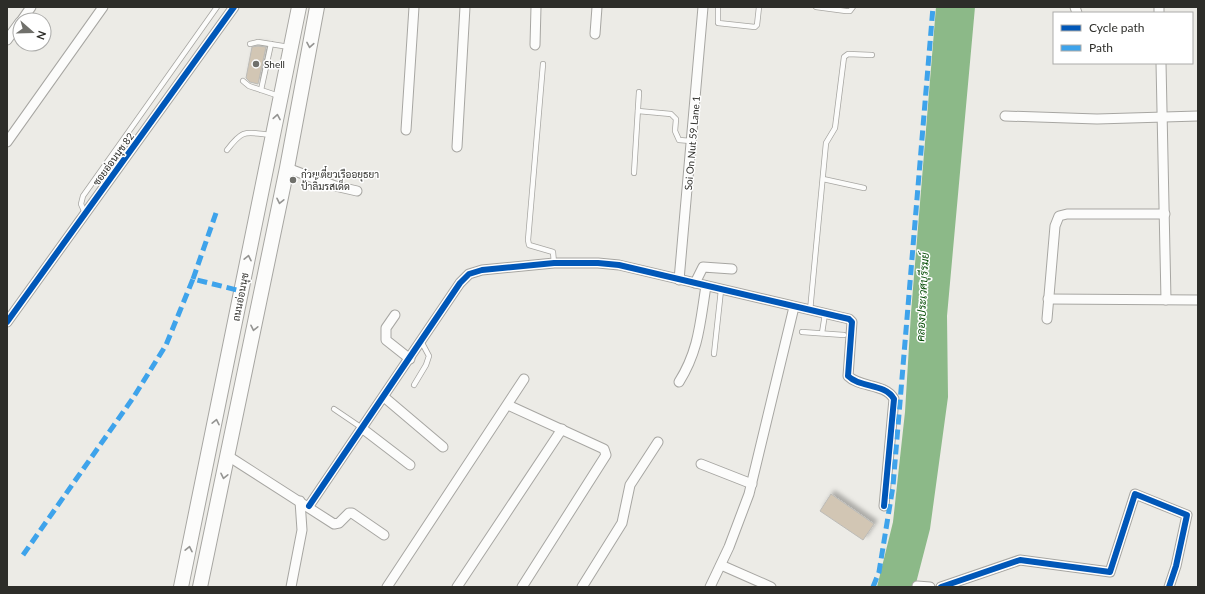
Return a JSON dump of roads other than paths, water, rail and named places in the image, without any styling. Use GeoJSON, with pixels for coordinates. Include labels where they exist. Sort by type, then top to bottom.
{"type":"FeatureCollection","features":[{"type":"Feature","properties":{"kind":"main road","name":"ถนนอ่อนนุช"},"geometry":{"type":"LineString","coordinates":[[181,587],[222,392],[299,7]]}},
{"type":"Feature","properties":{"kind":"main road","name":"ถนนอ่อนนุช"},"geometry":{"type":"LineString","coordinates":[[200,587],[287,168],[317,7]]}},
{"type":"Feature","properties":{"kind":"main road"},"geometry":{"type":"LineString","coordinates":[[222,392],[240,396]]}},
{"type":"Feature","properties":{"kind":"street"},"geometry":{"type":"LineString","coordinates":[[7,142],[103,7]]}},
{"type":"Feature","properties":{"kind":"street","name":"ซอยอ่อนนุช 82"},"geometry":{"type":"LineString","coordinates":[[7,322],[86,215],[234,7]]}},
{"type":"Feature","properties":{"kind":"street"},"geometry":{"type":"LineString","coordinates":[[406,130],[414,7]]}},
{"type":"Feature","properties":{"kind":"street"},"geometry":{"type":"LineString","coordinates":[[457,147],[465,7]]}},
{"type":"Feature","properties":{"kind":"street"},"geometry":{"type":"LineString","coordinates":[[535,45],[536,7]]}},
{"type":"Feature","properties":{"kind":"street"},"geometry":{"type":"LineString","coordinates":[[595,34],[597,7]]}},
{"type":"Feature","properties":{"kind":"street","name":"Soi On Nut 59 Lane 1"},"geometry":{"type":"LineString","coordinates":[[679,280],[703,7]]}},
{"type":"Feature","properties":{"kind":"street"},"geometry":{"type":"LineString","coordinates":[[1161,64],[1164,118],[1166,300]]}},
{"type":"Feature","properties":{"kind":"street"},"geometry":{"type":"LineString","coordinates":[[1005,116],[1097,119],[1198,116]]}},
{"type":"Feature","properties":{"kind":"street"},"geometry":{"type":"LineString","coordinates":[[287,168],[335,186],[357,191]]}},
{"type":"Feature","properties":{"kind":"street"},"geometry":{"type":"LineString","coordinates":[[1047,319],[1055,226],[1059,216],[1067,214],[1165,214]]}},
{"type":"Feature","properties":{"kind":"street"},"geometry":{"type":"LineString","coordinates":[[309,506],[363,429],[460,283],[469,274],[482,270],[554,263],[598,262],[619,265],[849,319],[852,322],[848,376],[852,381],[886,390],[894,398],[884,506]]}},
{"type":"Feature","properties":{"kind":"street"},"geometry":{"type":"LineString","coordinates":[[695,283],[703,267],[732,269]]}},
{"type":"Feature","properties":{"kind":"street"},"geometry":{"type":"LineString","coordinates":[[679,382],[689,365],[696,348],[706,286]]}},
{"type":"Feature","properties":{"kind":"street"},"geometry":{"type":"LineString","coordinates":[[1048,299],[1198,300]]}},
{"type":"Feature","properties":{"kind":"street"},"geometry":{"type":"LineString","coordinates":[[710,587],[721,565],[751,488],[794,307]]}},
{"type":"Feature","properties":{"kind":"street"},"geometry":{"type":"LineString","coordinates":[[396,315],[386,328],[386,340],[410,359]]}},
{"type":"Feature","properties":{"kind":"street"},"geometry":{"type":"LineString","coordinates":[[387,587],[524,379]]}},
{"type":"Feature","properties":{"kind":"street"},"geometry":{"type":"LineString","coordinates":[[384,397],[443,447]]}},
{"type":"Feature","properties":{"kind":"street"},"geometry":{"type":"LineString","coordinates":[[508,405],[604,449],[606,455],[522,587]]}},
{"type":"Feature","properties":{"kind":"street"},"geometry":{"type":"LineString","coordinates":[[363,429],[410,465]]}},
{"type":"Feature","properties":{"kind":"street"},"geometry":{"type":"LineString","coordinates":[[457,587],[562,429]]}},
{"type":"Feature","properties":{"kind":"street"},"geometry":{"type":"LineString","coordinates":[[582,587],[622,523],[630,486],[658,442]]}},
{"type":"Feature","properties":{"kind":"street"},"geometry":{"type":"LineString","coordinates":[[228,456],[309,506],[334,524],[339,523],[349,513],[352,513],[384,535]]}},
{"type":"Feature","properties":{"kind":"street"},"geometry":{"type":"LineString","coordinates":[[701,464],[751,488]]}},
{"type":"Feature","properties":{"kind":"street"},"geometry":{"type":"LineString","coordinates":[[941,587],[1020,560],[1110,572],[1135,494],[1187,515],[1176,566],[1169,587]]}},
{"type":"Feature","properties":{"kind":"street"},"geometry":{"type":"LineString","coordinates":[[291,587],[302,530],[300,501]]}},
{"type":"Feature","properties":{"kind":"street"},"geometry":{"type":"LineString","coordinates":[[721,565],[771,587]]}},
{"type":"Feature","properties":{"kind":"street"},"geometry":{"type":"LineString","coordinates":[[917,586],[930,587]]}},
{"type":"Feature","properties":{"kind":"lane"},"geometry":{"type":"LineString","coordinates":[[86,215],[80,204],[83,196],[217,7]]}},
{"type":"Feature","properties":{"kind":"lane"},"geometry":{"type":"LineString","coordinates":[[718,7],[718,23],[755,27],[757,25],[760,7]]}},
{"type":"Feature","properties":{"kind":"lane"},"geometry":{"type":"LineString","coordinates":[[816,7],[846,12],[850,11],[854,7]]}},
{"type":"Feature","properties":{"kind":"lane"},"geometry":{"type":"LineString","coordinates":[[250,44],[254,42],[291,48]]}},
{"type":"Feature","properties":{"kind":"lane"},"geometry":{"type":"LineString","coordinates":[[261,90],[271,44]]}},
{"type":"Feature","properties":{"kind":"lane"},"geometry":{"type":"LineString","coordinates":[[810,311],[826,143],[835,128],[844,57],[848,54],[872,55]]}},
{"type":"Feature","properties":{"kind":"lane"},"geometry":{"type":"LineString","coordinates":[[543,64],[528,240],[529,245],[553,252],[554,263]]}},
{"type":"Feature","properties":{"kind":"lane"},"geometry":{"type":"LineString","coordinates":[[243,81],[249,86],[281,96]]}},
{"type":"Feature","properties":{"kind":"lane"},"geometry":{"type":"LineString","coordinates":[[634,173],[639,92]]}},
{"type":"Feature","properties":{"kind":"lane"},"geometry":{"type":"LineString","coordinates":[[638,111],[671,114],[676,119],[676,131],[679,140],[692,141]]}},
{"type":"Feature","properties":{"kind":"lane"},"geometry":{"type":"LineString","coordinates":[[227,150],[238,135],[244,133],[274,135]]}},
{"type":"Feature","properties":{"kind":"lane"},"geometry":{"type":"LineString","coordinates":[[823,179],[864,188]]}},
{"type":"Feature","properties":{"kind":"lane"},"geometry":{"type":"LineString","coordinates":[[714,354],[721,290]]}},
{"type":"Feature","properties":{"kind":"lane"},"geometry":{"type":"LineString","coordinates":[[822,333],[825,314]]}},
{"type":"Feature","properties":{"kind":"lane"},"geometry":{"type":"LineString","coordinates":[[802,332],[844,335]]}},
{"type":"Feature","properties":{"kind":"lane"},"geometry":{"type":"LineString","coordinates":[[414,386],[426,366],[429,356],[428,350],[421,341]]}},
{"type":"Feature","properties":{"kind":"lane"},"geometry":{"type":"LineString","coordinates":[[334,409],[363,429]]}},
{"type":"Feature","properties":{"kind":"water","name":"คลองประเวศบุรีรมย์"},"geometry":{"type":"Polygon","coordinates":[[[936,7],[975,7],[947,316],[948,397],[930,529],[915,587],[877,587],[893,522],[905,412],[911,313],[936,7]]]}},
{"type":"Feature","properties":{"kind":"place","name":"Shell"},"geometry":{"type":"Point","coordinates":[256,64]}},
{"type":"Feature","properties":{"kind":"place","name":"ก๋วยเตี๋ยวเรืออยุธยา ป้าลิ้มรสเด็ด"},"geometry":{"type":"Point","coordinates":[293,180]}}]}
